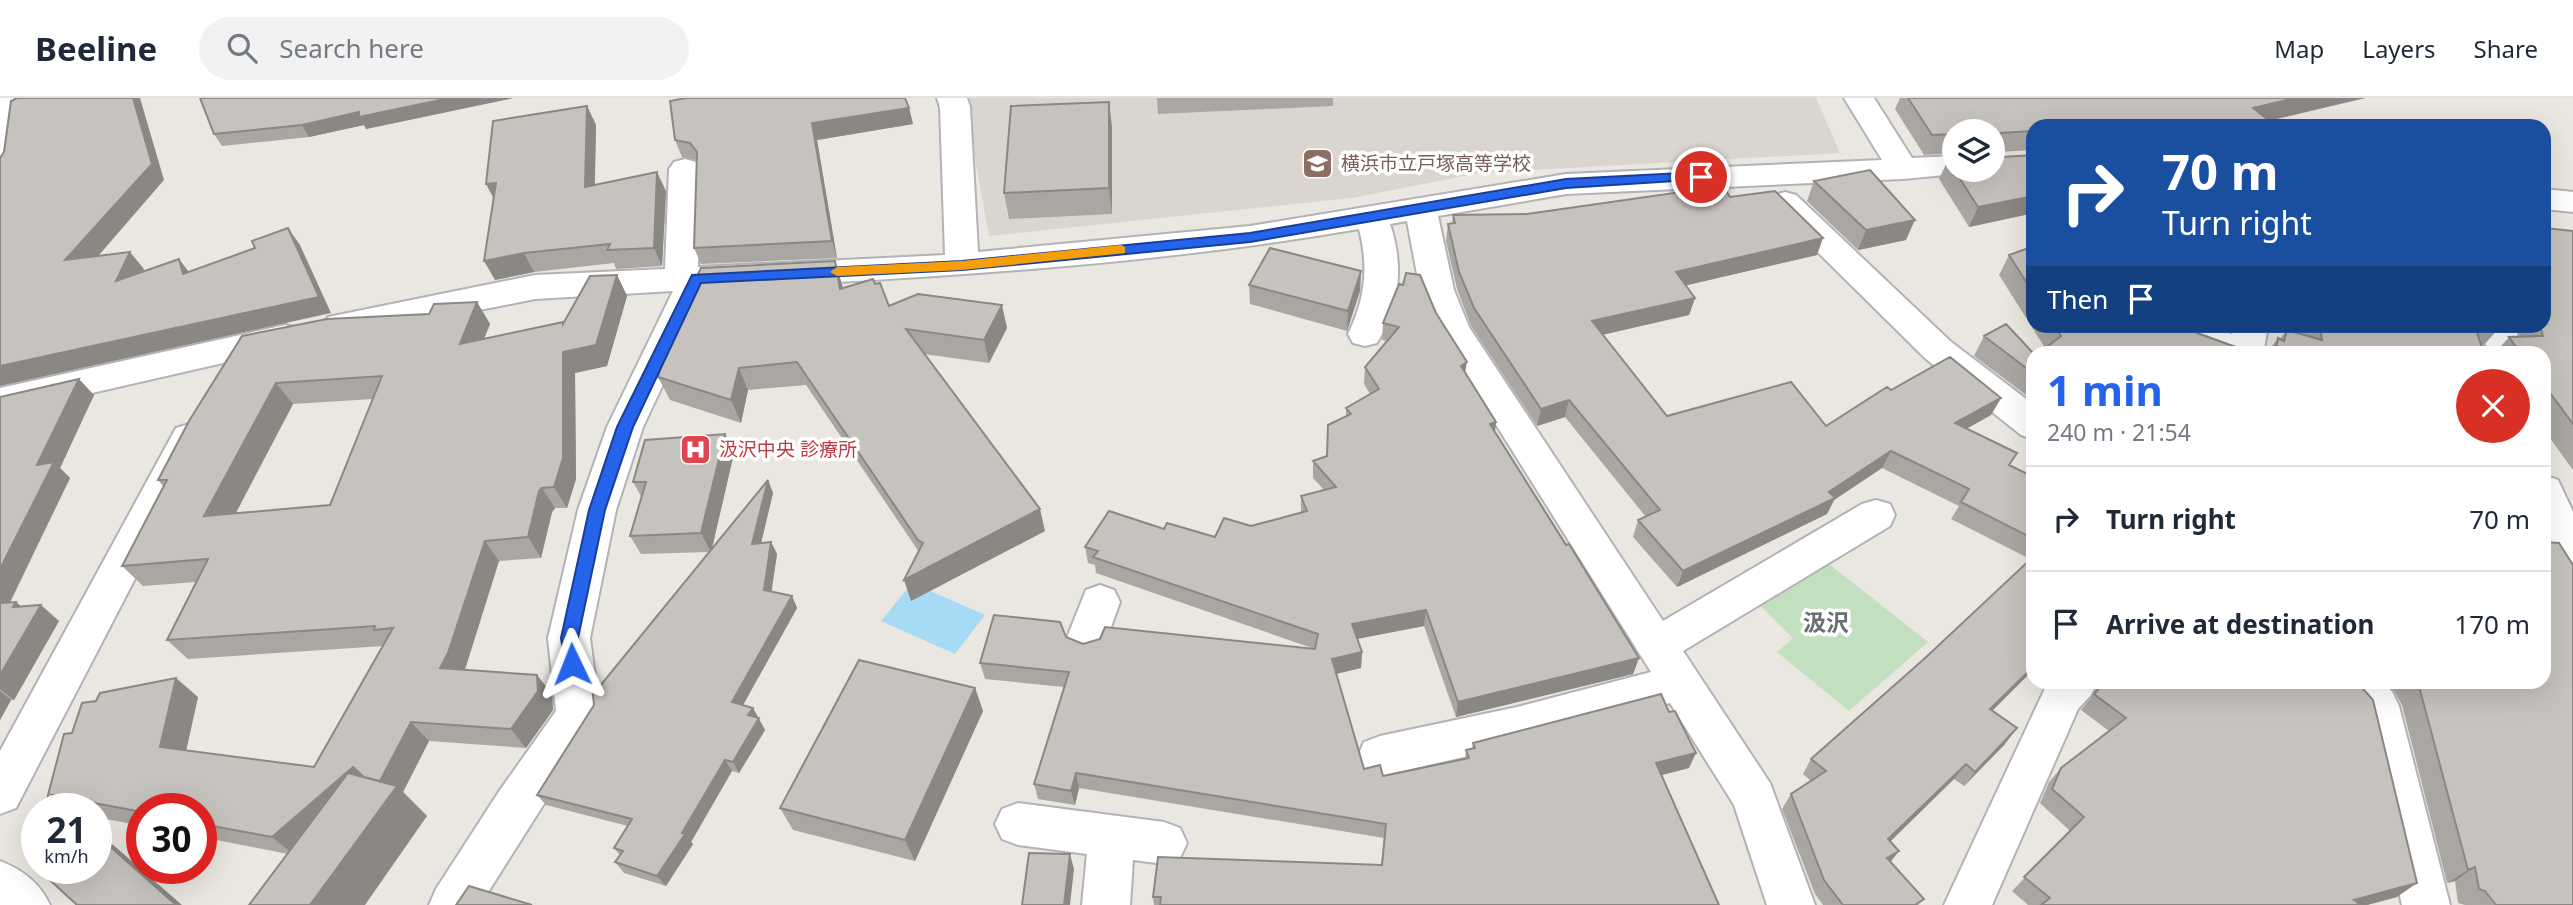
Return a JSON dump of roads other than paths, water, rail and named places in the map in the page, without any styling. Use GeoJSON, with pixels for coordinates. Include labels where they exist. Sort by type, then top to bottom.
{"type":"FeatureCollection","features":[{"type":"Feature","properties":{"kind":"street"},"geometry":{"type":"LineString","coordinates":[[0,169],[5,153],[4,115],[9,98]]}},
{"type":"Feature","properties":{"kind":"street"},"geometry":{"type":"LineString","coordinates":[[951,98],[955,107],[962,265]]}},
{"type":"Feature","properties":{"kind":"street"},"geometry":{"type":"LineString","coordinates":[[1859,98],[1903,169]]}},
{"type":"Feature","properties":{"kind":"street"},"geometry":{"type":"LineString","coordinates":[[0,401],[237,347],[536,287],[962,265],[1250,237],[1566,184],[1942,167]]}},
{"type":"Feature","properties":{"kind":"street"},"geometry":{"type":"LineString","coordinates":[[453,905],[514,808],[578,715],[569,638],[597,510],[625,427],[689,279],[685,169]]}},
{"type":"Feature","properties":{"kind":"street"},"geometry":{"type":"LineString","coordinates":[[1756,174],[1938,350],[2026,419]]}},
{"type":"Feature","properties":{"kind":"street"},"geometry":{"type":"LineString","coordinates":[[1421,209],[1437,290],[1453,329],[1754,797],[1791,905]]}},
{"type":"Feature","properties":{"kind":"street"},"geometry":{"type":"LineString","coordinates":[[1365,334],[1376,315],[1381,289],[1382,245],[1371,217]]}},
{"type":"Feature","properties":{"kind":"street"},"geometry":{"type":"LineString","coordinates":[[2190,333],[2228,346]]}},
{"type":"Feature","properties":{"kind":"street"},"geometry":{"type":"LineString","coordinates":[[0,794],[237,347]]}},
{"type":"Feature","properties":{"kind":"street"},"geometry":{"type":"LineString","coordinates":[[2551,488],[2573,488]]}},
{"type":"Feature","properties":{"kind":"street"},"geometry":{"type":"LineString","coordinates":[[2551,504],[2561,528],[2573,546]]}},
{"type":"Feature","properties":{"kind":"street"},"geometry":{"type":"LineString","coordinates":[[1658,645],[1876,515]]}},
{"type":"Feature","properties":{"kind":"street"},"geometry":{"type":"LineString","coordinates":[[1087,640],[1100,602]]}},
{"type":"Feature","properties":{"kind":"street"},"geometry":{"type":"LineString","coordinates":[[1380,756],[1517,726],[1681,682]]}},
{"type":"Feature","properties":{"kind":"street"},"geometry":{"type":"LineString","coordinates":[[1968,905],[2062,697],[2069,689]]}},
{"type":"Feature","properties":{"kind":"street"},"geometry":{"type":"LineString","coordinates":[[2362,689],[2378,706],[2426,905]]}},
{"type":"Feature","properties":{"kind":"street"},"geometry":{"type":"LineString","coordinates":[[1018,824],[1164,842]]}},
{"type":"Feature","properties":{"kind":"street"},"geometry":{"type":"LineString","coordinates":[[1106,905],[1112,837]]}},
{"type":"Feature","properties":{"kind":"street"},"geometry":{"type":"LineString","coordinates":[[0,883],[26,905]]}},
{"type":"Feature","properties":{"kind":"water"},"geometry":{"type":"Polygon","coordinates":[[[912,583],[985,615],[955,654],[881,621],[912,583]]]}},
{"type":"Feature","properties":{"kind":"place","name":"横浜市立戸塚高等学校"},"geometry":{"type":"Point","coordinates":[1318,163]}},
{"type":"Feature","properties":{"kind":"place","name":"汲沢中央 診療所"},"geometry":{"type":"Point","coordinates":[696,449]}},
{"type":"Feature","properties":{"kind":"district","name":"汲沢"},"geometry":{"type":"Point","coordinates":[1826,623]}}]}
